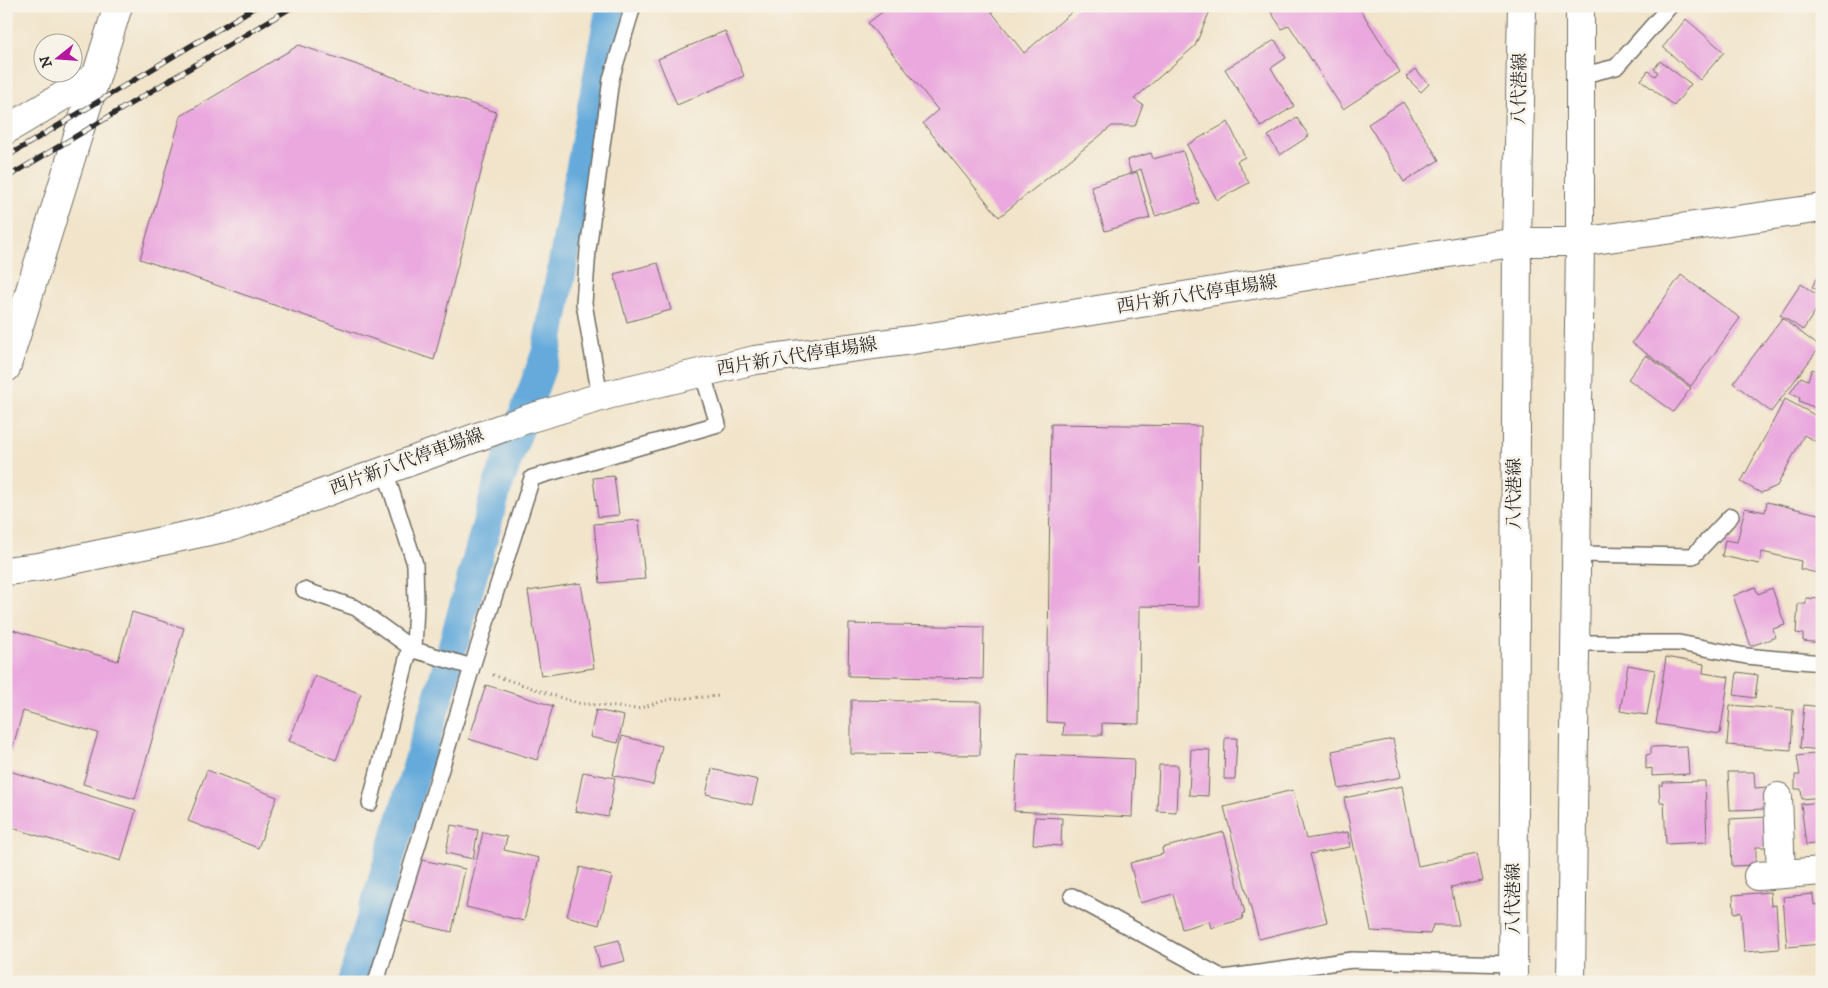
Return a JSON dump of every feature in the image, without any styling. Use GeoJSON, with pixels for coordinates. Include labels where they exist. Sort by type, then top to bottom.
{"type":"FeatureCollection","features":[{"type":"Feature","properties":{"kind":"main road"},"geometry":{"type":"LineString","coordinates":[[6,368],[118,6]]}},
{"type":"Feature","properties":{"kind":"main road","name":"八代港線"},"geometry":{"type":"LineString","coordinates":[[1514,973],[1516,242],[1522,6]]}},
{"type":"Feature","properties":{"kind":"main road"},"geometry":{"type":"LineString","coordinates":[[1571,982],[1580,242],[1580,6]]}},
{"type":"Feature","properties":{"kind":"main road"},"geometry":{"type":"LineString","coordinates":[[6,130],[96,76]]}},
{"type":"Feature","properties":{"kind":"main road","name":"西片新八代停車場線"},"geometry":{"type":"LineString","coordinates":[[6,571],[39,567],[233,526],[524,420],[600,397],[755,360],[912,340],[1516,242],[1580,242],[1822,208]]}},
{"type":"Feature","properties":{"kind":"main road"},"geometry":{"type":"LineString","coordinates":[[1778,797],[1769,875],[1822,871]]}},
{"type":"Feature","properties":{"kind":"lane"},"geometry":{"type":"LineString","coordinates":[[600,397],[584,303],[587,259],[611,79],[633,6]]}},
{"type":"Feature","properties":{"kind":"lane"},"geometry":{"type":"LineString","coordinates":[[1580,76],[1616,66],[1670,6]]}},
{"type":"Feature","properties":{"kind":"lane"},"geometry":{"type":"LineString","coordinates":[[376,982],[470,667],[532,478],[718,424],[702,372]]}},
{"type":"Feature","properties":{"kind":"lane"},"geometry":{"type":"LineString","coordinates":[[370,803],[413,650],[416,604],[415,564],[385,471]]}},
{"type":"Feature","properties":{"kind":"lane"},"geometry":{"type":"LineString","coordinates":[[1576,554],[1693,556],[1731,516]]}},
{"type":"Feature","properties":{"kind":"lane"},"geometry":{"type":"LineString","coordinates":[[304,590],[356,608],[413,650],[470,667]]}},
{"type":"Feature","properties":{"kind":"lane"},"geometry":{"type":"LineString","coordinates":[[1575,643],[1679,643],[1746,656],[1822,663]]}},
{"type":"Feature","properties":{"kind":"lane"},"geometry":{"type":"LineString","coordinates":[[1072,896],[1224,980],[1352,960],[1514,973]]}},
{"type":"Feature","properties":{"kind":"path"},"geometry":{"type":"LineString","coordinates":[[470,667],[577,703],[638,709],[670,699],[719,696]]}},
{"type":"Feature","properties":{"kind":"building"},"geometry":{"type":"Polygon","coordinates":[[[890,6],[987,6],[1024,53],[1079,6],[1212,6],[1195,46],[1134,99],[1143,105],[1135,126],[1112,126],[999,217],[923,123],[938,110],[868,23],[890,6]]]}},
{"type":"Feature","properties":{"kind":"building"},"geometry":{"type":"Polygon","coordinates":[[[1267,6],[1358,6],[1400,72],[1343,109],[1289,25],[1282,29],[1267,6]]]}},
{"type":"Feature","properties":{"kind":"building"},"geometry":{"type":"Polygon","coordinates":[[[1686,19],[1724,52],[1700,80],[1663,47],[1686,19]]]}},
{"type":"Feature","properties":{"kind":"building"},"geometry":{"type":"Polygon","coordinates":[[[725,31],[744,76],[677,105],[658,59],[725,31]]]}},
{"type":"Feature","properties":{"kind":"building"},"geometry":{"type":"Polygon","coordinates":[[[1275,40],[1286,58],[1271,68],[1294,106],[1261,127],[1225,69],[1275,40]]]}},
{"type":"Feature","properties":{"kind":"building"},"geometry":{"type":"Polygon","coordinates":[[[299,45],[496,112],[434,360],[140,259],[181,116],[299,45]]]}},
{"type":"Feature","properties":{"kind":"building"},"geometry":{"type":"Polygon","coordinates":[[[1660,61],[1691,84],[1674,106],[1641,80],[1648,71],[1655,76],[1658,72],[1654,69],[1660,61]]]}},
{"type":"Feature","properties":{"kind":"building"},"geometry":{"type":"Polygon","coordinates":[[[1415,69],[1429,84],[1421,92],[1406,77],[1415,69]]]}},
{"type":"Feature","properties":{"kind":"building"},"geometry":{"type":"Polygon","coordinates":[[[1403,102],[1439,160],[1404,182],[1368,124],[1403,102]]]}},
{"type":"Feature","properties":{"kind":"building"},"geometry":{"type":"Polygon","coordinates":[[[1297,118],[1309,136],[1280,155],[1268,136],[1297,118]]]}},
{"type":"Feature","properties":{"kind":"building"},"geometry":{"type":"Polygon","coordinates":[[[1228,122],[1245,157],[1237,161],[1249,183],[1217,200],[1187,145],[1228,122]]]}},
{"type":"Feature","properties":{"kind":"building"},"geometry":{"type":"Polygon","coordinates":[[[1183,151],[1199,203],[1155,216],[1141,169],[1131,173],[1127,160],[1151,153],[1153,159],[1183,151]]]}},
{"type":"Feature","properties":{"kind":"building"},"geometry":{"type":"Polygon","coordinates":[[[1137,172],[1150,218],[1105,231],[1091,186],[1137,172]]]}},
{"type":"Feature","properties":{"kind":"building"},"geometry":{"type":"Polygon","coordinates":[[[658,263],[671,310],[627,322],[614,274],[658,263]]]}},
{"type":"Feature","properties":{"kind":"building"},"geometry":{"type":"Polygon","coordinates":[[[1822,268],[1822,296],[1819,295],[1821,292],[1812,287],[1822,268]]]}},
{"type":"Feature","properties":{"kind":"building"},"geometry":{"type":"Polygon","coordinates":[[[1681,275],[1740,318],[1691,386],[1632,343],[1681,275]]]}},
{"type":"Feature","properties":{"kind":"building"},"geometry":{"type":"Polygon","coordinates":[[[1801,284],[1822,298],[1822,301],[1803,330],[1780,315],[1801,284]]]}},
{"type":"Feature","properties":{"kind":"building"},"geometry":{"type":"Polygon","coordinates":[[[1782,318],[1820,347],[1771,412],[1733,383],[1782,318]]]}},
{"type":"Feature","properties":{"kind":"building"},"geometry":{"type":"Polygon","coordinates":[[[1646,355],[1691,388],[1673,412],[1628,379],[1646,355]]]}},
{"type":"Feature","properties":{"kind":"building"},"geometry":{"type":"Polygon","coordinates":[[[1812,369],[1822,373],[1822,400],[1818,409],[1799,401],[1800,398],[1790,393],[1801,377],[1808,380],[1812,369]]]}},
{"type":"Feature","properties":{"kind":"building"},"geometry":{"type":"Polygon","coordinates":[[[1785,399],[1822,419],[1822,445],[1804,435],[1777,486],[1761,493],[1741,482],[1785,399]]]}},
{"type":"Feature","properties":{"kind":"building"},"geometry":{"type":"Polygon","coordinates":[[[1051,424],[1201,426],[1199,607],[1140,606],[1139,724],[1102,723],[1102,735],[1063,735],[1064,723],[1047,722],[1051,424]]]}},
{"type":"Feature","properties":{"kind":"building"},"geometry":{"type":"Polygon","coordinates":[[[614,476],[619,515],[598,517],[593,478],[614,476]]]}},
{"type":"Feature","properties":{"kind":"building"},"geometry":{"type":"Polygon","coordinates":[[[1767,502],[1822,515],[1822,565],[1818,564],[1817,573],[1800,569],[1801,561],[1762,552],[1759,564],[1722,556],[1725,540],[1737,542],[1745,508],[1765,512],[1767,502]]]}},
{"type":"Feature","properties":{"kind":"building"},"geometry":{"type":"Polygon","coordinates":[[[639,520],[645,579],[600,583],[594,524],[639,520]]]}},
{"type":"Feature","properties":{"kind":"building"},"geometry":{"type":"Polygon","coordinates":[[[581,583],[594,668],[541,676],[528,591],[581,583]]]}},
{"type":"Feature","properties":{"kind":"building"},"geometry":{"type":"Polygon","coordinates":[[[1755,587],[1758,594],[1772,588],[1785,625],[1773,629],[1776,637],[1751,646],[1733,596],[1755,587]]]}},
{"type":"Feature","properties":{"kind":"building"},"geometry":{"type":"Polygon","coordinates":[[[1806,598],[1822,599],[1822,643],[1803,641],[1803,634],[1796,633],[1798,604],[1806,604],[1806,598]]]}},
{"type":"Feature","properties":{"kind":"building"},"geometry":{"type":"Polygon","coordinates":[[[132,612],[184,628],[135,799],[83,784],[98,733],[23,711],[11,753],[6,751],[6,628],[118,661],[132,612]]]}},
{"type":"Feature","properties":{"kind":"building"},"geometry":{"type":"Polygon","coordinates":[[[849,624],[984,627],[983,679],[848,676],[849,624]]]}},
{"type":"Feature","properties":{"kind":"building"},"geometry":{"type":"Polygon","coordinates":[[[1666,657],[1704,664],[1703,673],[1729,677],[1720,734],[1656,724],[1666,657]]]}},
{"type":"Feature","properties":{"kind":"building"},"geometry":{"type":"Polygon","coordinates":[[[1628,665],[1655,670],[1647,715],[1620,711],[1628,665]]]}},
{"type":"Feature","properties":{"kind":"building"},"geometry":{"type":"Polygon","coordinates":[[[1737,672],[1758,675],[1755,698],[1734,695],[1737,672]]]}},
{"type":"Feature","properties":{"kind":"building"},"geometry":{"type":"Polygon","coordinates":[[[315,676],[361,694],[336,760],[289,741],[315,676]]]}},
{"type":"Feature","properties":{"kind":"building"},"geometry":{"type":"Polygon","coordinates":[[[486,685],[553,706],[537,760],[469,739],[486,685]]]}},
{"type":"Feature","properties":{"kind":"building"},"geometry":{"type":"Polygon","coordinates":[[[851,700],[981,702],[980,755],[851,754],[851,700]]]}},
{"type":"Feature","properties":{"kind":"building"},"geometry":{"type":"Polygon","coordinates":[[[1730,705],[1793,710],[1791,750],[1727,745],[1730,705]]]}},
{"type":"Feature","properties":{"kind":"building"},"geometry":{"type":"Polygon","coordinates":[[[1804,705],[1822,707],[1822,750],[1800,748],[1804,705]]]}},
{"type":"Feature","properties":{"kind":"building"},"geometry":{"type":"Polygon","coordinates":[[[596,710],[624,716],[618,743],[590,737],[596,710]]]}},
{"type":"Feature","properties":{"kind":"building"},"geometry":{"type":"Polygon","coordinates":[[[622,736],[662,746],[653,785],[613,775],[622,736]]]}},
{"type":"Feature","properties":{"kind":"building"},"geometry":{"type":"Polygon","coordinates":[[[1225,738],[1237,738],[1235,779],[1224,779],[1225,738]]]}},
{"type":"Feature","properties":{"kind":"building"},"geometry":{"type":"Polygon","coordinates":[[[1393,739],[1401,777],[1339,789],[1332,751],[1393,739]]]}},
{"type":"Feature","properties":{"kind":"building"},"geometry":{"type":"Polygon","coordinates":[[[1687,746],[1689,774],[1652,776],[1652,768],[1646,769],[1646,755],[1651,754],[1651,747],[1687,746]]]}},
{"type":"Feature","properties":{"kind":"building"},"geometry":{"type":"Polygon","coordinates":[[[1191,749],[1210,750],[1208,796],[1189,795],[1191,749]]]}},
{"type":"Feature","properties":{"kind":"building"},"geometry":{"type":"Polygon","coordinates":[[[1822,753],[1822,797],[1802,799],[1801,789],[1795,789],[1795,775],[1800,775],[1797,756],[1822,753]]]}},
{"type":"Feature","properties":{"kind":"building"},"geometry":{"type":"Polygon","coordinates":[[[1017,754],[1134,759],[1132,817],[1014,811],[1017,754]]]}},
{"type":"Feature","properties":{"kind":"building"},"geometry":{"type":"Polygon","coordinates":[[[1159,765],[1178,765],[1176,812],[1157,811],[1159,765]]]}},
{"type":"Feature","properties":{"kind":"building"},"geometry":{"type":"Polygon","coordinates":[[[712,769],[758,780],[752,805],[706,794],[712,769]]]}},
{"type":"Feature","properties":{"kind":"building"},"geometry":{"type":"Polygon","coordinates":[[[6,770],[136,810],[121,861],[6,826],[6,770]]]}},
{"type":"Feature","properties":{"kind":"building"},"geometry":{"type":"Polygon","coordinates":[[[207,770],[277,797],[258,848],[188,821],[207,770]]]}},
{"type":"Feature","properties":{"kind":"building"},"geometry":{"type":"Polygon","coordinates":[[[583,772],[615,778],[608,817],[575,811],[583,772]]]}},
{"type":"Feature","properties":{"kind":"building"},"geometry":{"type":"Polygon","coordinates":[[[1728,772],[1754,772],[1755,788],[1766,787],[1767,809],[1730,810],[1728,772]]]}},
{"type":"Feature","properties":{"kind":"building"},"geometry":{"type":"Polygon","coordinates":[[[1705,781],[1707,842],[1666,844],[1664,802],[1660,802],[1659,785],[1663,785],[1663,782],[1705,781]]]}},
{"type":"Feature","properties":{"kind":"building"},"geometry":{"type":"Polygon","coordinates":[[[1402,786],[1418,866],[1477,854],[1483,881],[1451,887],[1459,925],[1433,925],[1430,934],[1371,931],[1344,798],[1402,786]]]}},
{"type":"Feature","properties":{"kind":"building"},"geometry":{"type":"Polygon","coordinates":[[[1293,790],[1306,839],[1348,832],[1350,847],[1310,854],[1327,922],[1259,939],[1224,807],[1293,790]]]}},
{"type":"Feature","properties":{"kind":"building"},"geometry":{"type":"Polygon","coordinates":[[[1822,802],[1822,843],[1806,845],[1801,804],[1822,802]]]}},
{"type":"Feature","properties":{"kind":"building"},"geometry":{"type":"Polygon","coordinates":[[[1035,817],[1062,818],[1061,846],[1033,844],[1035,817]]]}},
{"type":"Feature","properties":{"kind":"building"},"geometry":{"type":"Polygon","coordinates":[[[1768,817],[1769,847],[1756,847],[1756,865],[1732,866],[1730,819],[1768,817]]]}},
{"type":"Feature","properties":{"kind":"building"},"geometry":{"type":"Polygon","coordinates":[[[451,825],[478,830],[473,859],[446,853],[451,825]]]}},
{"type":"Feature","properties":{"kind":"building"},"geometry":{"type":"Polygon","coordinates":[[[483,832],[507,837],[504,850],[539,858],[524,921],[466,907],[483,832]]]}},
{"type":"Feature","properties":{"kind":"building"},"geometry":{"type":"Polygon","coordinates":[[[1224,832],[1245,913],[1242,913],[1243,919],[1211,928],[1209,921],[1182,929],[1173,894],[1140,903],[1130,863],[1163,854],[1162,848],[1224,832]]]}},
{"type":"Feature","properties":{"kind":"building"},"geometry":{"type":"Polygon","coordinates":[[[417,859],[465,869],[452,932],[404,921],[417,859]]]}},
{"type":"Feature","properties":{"kind":"building"},"geometry":{"type":"Polygon","coordinates":[[[580,867],[612,876],[599,925],[567,916],[580,867]]]}},
{"type":"Feature","properties":{"kind":"building"},"geometry":{"type":"Polygon","coordinates":[[[1770,892],[1771,906],[1776,905],[1779,949],[1744,952],[1741,912],[1734,913],[1733,895],[1770,892]]]}},
{"type":"Feature","properties":{"kind":"building"},"geometry":{"type":"Polygon","coordinates":[[[1813,894],[1814,905],[1821,904],[1822,944],[1787,947],[1783,897],[1813,894]]]}},
{"type":"Feature","properties":{"kind":"building"},"geometry":{"type":"Polygon","coordinates":[[[619,940],[625,961],[600,967],[595,946],[619,940]]]}},
{"type":"Feature","properties":{"kind":"waterway"},"geometry":{"type":"LineString","coordinates":[[352,982],[443,681],[497,488],[546,354],[611,6]]}},
{"type":"Feature","properties":{"kind":"railway"},"geometry":{"type":"LineString","coordinates":[[6,157],[257,6]]}},
{"type":"Feature","properties":{"kind":"railway"},"geometry":{"type":"LineString","coordinates":[[6,178],[294,6]]}}]}
